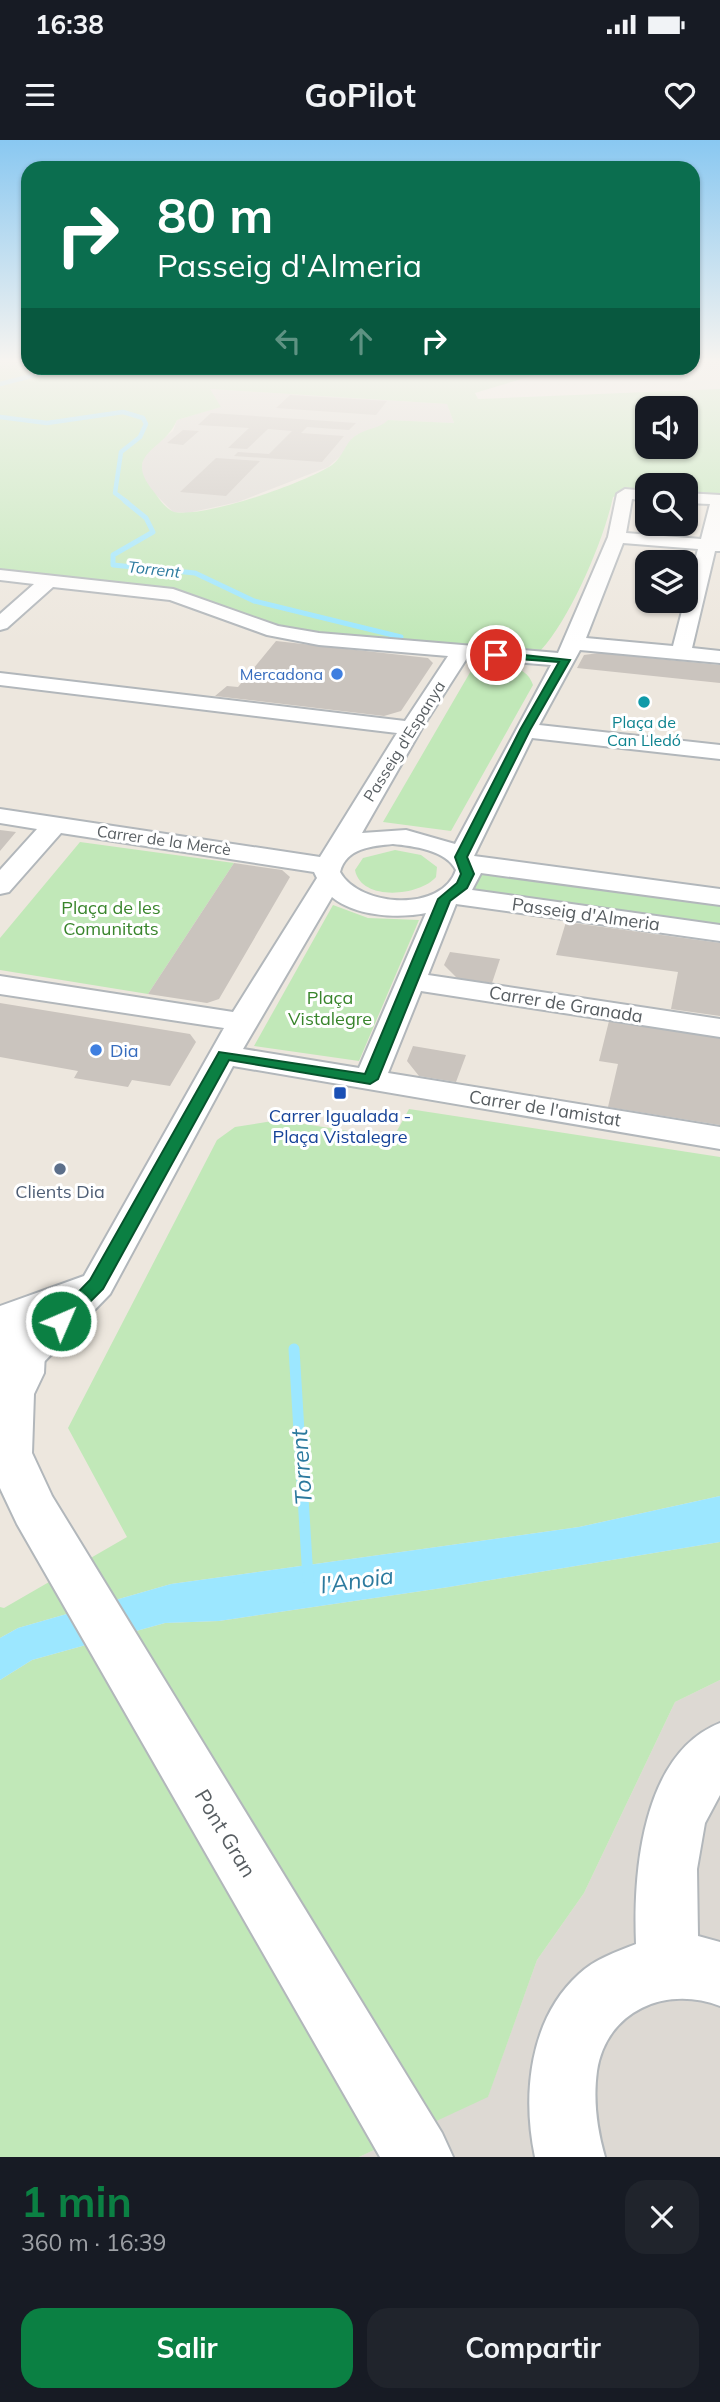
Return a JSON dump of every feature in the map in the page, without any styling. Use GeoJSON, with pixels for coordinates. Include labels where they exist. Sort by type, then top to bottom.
{"type":"FeatureCollection","features":[{"type":"Feature","properties":{"kind":"street"},"geometry":{"type":"LineString","coordinates":[[463,860],[525,730],[570,651],[617,537],[625,494],[635,495]]}},
{"type":"Feature","properties":{"kind":"street"},"geometry":{"type":"LineString","coordinates":[[681,653],[715,545],[719,500],[698,499]]}},
{"type":"Feature","properties":{"kind":"street"},"geometry":{"type":"LineString","coordinates":[[617,537],[715,545]]}},
{"type":"Feature","properties":{"kind":"street"},"geometry":{"type":"LineString","coordinates":[[0,575],[173,595],[274,631],[460,653],[570,651],[681,653],[720,657]]}},
{"type":"Feature","properties":{"kind":"street"},"geometry":{"type":"LineString","coordinates":[[0,624],[50,580]]}},
{"type":"Feature","properties":{"kind":"street","name":"Passeig d'Espanya"},"geometry":{"type":"LineString","coordinates":[[7,1360],[97,1285],[332,865],[411,728],[460,653]]}},
{"type":"Feature","properties":{"kind":"street"},"geometry":{"type":"LineString","coordinates":[[0,679],[411,728]]}},
{"type":"Feature","properties":{"kind":"street"},"geometry":{"type":"LineString","coordinates":[[525,730],[720,752]]}},
{"type":"Feature","properties":{"kind":"street","name":"Carrer de la Mercè"},"geometry":{"type":"LineString","coordinates":[[0,816],[332,865]]}},
{"type":"Feature","properties":{"kind":"street"},"geometry":{"type":"LineString","coordinates":[[0,886],[54,825]]}},
{"type":"Feature","properties":{"kind":"street"},"geometry":{"type":"LineString","coordinates":[[414,837],[441,844],[463,860],[467,874],[463,885],[448,897],[400,908],[376,906],[346,895],[332,865],[373,838],[414,837]]}},
{"type":"Feature","properties":{"kind":"street","name":"Passeig d'Almeria"},"geometry":{"type":"LineString","coordinates":[[463,860],[720,897]]}},
{"type":"Feature","properties":{"kind":"street"},"geometry":{"type":"LineString","coordinates":[[225,1055],[370,1079],[448,897]]}},
{"type":"Feature","properties":{"kind":"street","name":"Passeig d'Almeria"},"geometry":{"type":"LineString","coordinates":[[448,897],[720,933]]}},
{"type":"Feature","properties":{"kind":"street","name":"Carrer de Granada"},"geometry":{"type":"LineString","coordinates":[[412,981],[720,1028]]}},
{"type":"Feature","properties":{"kind":"street"},"geometry":{"type":"LineString","coordinates":[[0,985],[242,1022]]}},
{"type":"Feature","properties":{"kind":"street","name":"Carrer de l'amistat"},"geometry":{"type":"LineString","coordinates":[[370,1079],[720,1138]]}},
{"type":"Feature","properties":{"kind":"street","name":"Pont Gran"},"geometry":{"type":"LineString","coordinates":[[7,1360],[8,1453],[17,1491],[418,2157]]}},
{"type":"Feature","properties":{"kind":"street"},"geometry":{"type":"LineString","coordinates":[[570,2157],[562,2126],[562,2076],[575,2032],[598,1997],[631,1975],[694,1970],[665,1890],[668,1841],[686,1794],[720,1750]]}},
{"type":"Feature","properties":{"kind":"shaded area"},"geometry":{"type":"Polygon","coordinates":[[[146,454],[343,454],[328,467],[238,502],[188,513],[173,512],[147,486],[141,470],[146,454]]]}},
{"type":"Feature","properties":{"kind":"shaded area"},"geometry":{"type":"Polygon","coordinates":[[[720,1680],[720,2157],[359,2157],[488,2096],[537,1960],[584,1893],[675,1702],[720,1680]]]}},
{"type":"Feature","properties":{"kind":"green space"},"geometry":{"type":"Polygon","coordinates":[[[0,454],[148,454],[142,468],[145,479],[168,508],[174,512],[189,512],[230,505],[300,481],[332,465],[341,454],[635,454],[635,459],[698,459],[698,454],[720,454],[720,498],[698,496],[698,473],[635,473],[635,492],[613,497],[609,515],[585,578],[563,619],[541,650],[299,633],[264,625],[182,591],[0,572],[0,454]]]}},
{"type":"Feature","properties":{"kind":"green space"},"geometry":{"type":"Polygon","coordinates":[[[485,664],[514,667],[526,673],[533,685],[451,831],[383,822],[472,669],[485,664]]]}},
{"type":"Feature","properties":{"kind":"green space","name":"Plaça de les Comunitats"},"geometry":{"type":"Polygon","coordinates":[[[80,842],[234,863],[148,994],[0,970],[0,938],[80,842]]]}},
{"type":"Feature","properties":{"kind":"green space"},"geometry":{"type":"Polygon","coordinates":[[[395,850],[421,855],[437,867],[436,877],[417,888],[392,893],[368,887],[360,880],[355,870],[363,858],[395,850]]]}},
{"type":"Feature","properties":{"kind":"green space"},"geometry":{"type":"Polygon","coordinates":[[[481,868],[720,902],[720,928],[471,893],[481,868]]]}},
{"type":"Feature","properties":{"kind":"green space","name":"Plaça Vistalegre"},"geometry":{"type":"Polygon","coordinates":[[[333,905],[368,918],[419,920],[359,1061],[254,1046],[333,905]]]}},
{"type":"Feature","properties":{"kind":"green space"},"geometry":{"type":"Polygon","coordinates":[[[409,1109],[720,1157],[720,1496],[579,1527],[171,1584],[18,1628],[0,1638],[0,1607],[4,1608],[127,1537],[68,1428],[217,1140],[235,1127],[279,1120],[393,1138],[409,1109]]]}},
{"type":"Feature","properties":{"kind":"green space"},"geometry":{"type":"Polygon","coordinates":[[[720,1542],[720,1680],[675,1702],[584,1893],[537,1960],[488,2097],[359,2157],[0,2157],[0,1680],[32,1660],[165,1623],[219,1621],[449,1587],[720,1542]]]}},
{"type":"Feature","properties":{"kind":"water","name":"l'Anoia"},"geometry":{"type":"Polygon","coordinates":[[[720,1496],[720,1542],[449,1587],[219,1621],[165,1623],[32,1660],[0,1680],[0,1638],[18,1628],[171,1584],[579,1527],[720,1496]]]}},
{"type":"Feature","properties":{"kind":"building"},"geometry":{"type":"Polygon","coordinates":[[[236,454],[329,454],[322,462],[234,456],[236,454]]]}},
{"type":"Feature","properties":{"kind":"building"},"geometry":{"type":"Polygon","coordinates":[[[216,458],[260,461],[226,496],[180,492],[216,458]]]}},
{"type":"Feature","properties":{"kind":"building","name":"Mercadona"},"geometry":{"type":"Polygon","coordinates":[[[276,641],[428,658],[433,663],[401,711],[384,716],[215,696],[227,686],[238,687],[276,641]]]}},
{"type":"Feature","properties":{"kind":"building"},"geometry":{"type":"Polygon","coordinates":[[[599,653],[720,665],[720,683],[577,668],[584,655],[599,653]]]}},
{"type":"Feature","properties":{"kind":"building"},"geometry":{"type":"Polygon","coordinates":[[[0,830],[16,832],[0,851],[0,830]]]}},
{"type":"Feature","properties":{"kind":"building"},"geometry":{"type":"Polygon","coordinates":[[[234,863],[282,870],[290,877],[219,999],[207,1003],[148,994],[234,863]]]}},
{"type":"Feature","properties":{"kind":"building"},"geometry":{"type":"Polygon","coordinates":[[[566,922],[720,943],[720,1016],[671,1009],[678,972],[556,955],[566,922]]]}},
{"type":"Feature","properties":{"kind":"building"},"geometry":{"type":"Polygon","coordinates":[[[450,952],[500,959],[492,983],[457,978],[444,965],[450,952]]]}},
{"type":"Feature","properties":{"kind":"building","name":"Dia"},"geometry":{"type":"Polygon","coordinates":[[[0,1003],[190,1034],[196,1042],[170,1086],[132,1080],[128,1087],[74,1078],[78,1071],[0,1057],[0,1003]]]}},
{"type":"Feature","properties":{"kind":"building"},"geometry":{"type":"Polygon","coordinates":[[[609,1021],[720,1038],[720,1125],[608,1107],[618,1064],[599,1061],[609,1021]]]}},
{"type":"Feature","properties":{"kind":"building"},"geometry":{"type":"Polygon","coordinates":[[[413,1046],[466,1055],[456,1082],[419,1076],[407,1061],[413,1046]]]}},
{"type":"Feature","properties":{"kind":"waterway","name":"Torrent"},"geometry":{"type":"LineString","coordinates":[[121,454],[115,493],[127,502]]}},
{"type":"Feature","properties":{"kind":"waterway","name":"Torrent"},"geometry":{"type":"LineString","coordinates":[[125,501],[146,518],[153,532],[113,555],[113,565],[195,573],[254,601],[401,637]]}},
{"type":"Feature","properties":{"kind":"waterway","name":"Torrent"},"geometry":{"type":"LineString","coordinates":[[294,1349],[308,1579]]}},
{"type":"Feature","properties":{"kind":"place","name":"Mercadona"},"geometry":{"type":"Point","coordinates":[337,674]}},
{"type":"Feature","properties":{"kind":"place","name":"Plaça de Can Lledó"},"geometry":{"type":"Point","coordinates":[644,702]}},
{"type":"Feature","properties":{"kind":"place","name":"Dia"},"geometry":{"type":"Point","coordinates":[96,1050]}},
{"type":"Feature","properties":{"kind":"place","name":"Carrer Igualada - Plaça Vistalegre"},"geometry":{"type":"Point","coordinates":[340,1093]}},
{"type":"Feature","properties":{"kind":"place","name":"Clients Dia"},"geometry":{"type":"Point","coordinates":[60,1169]}},
{"type":"Feature","properties":{"kind":"route"},"geometry":{"type":"LineString","coordinates":[[61,1321],[97,1285],[225,1055],[370,1079],[445,899],[463,885],[467,874],[461,857],[525,730],[565,660],[496,655]]}}]}
